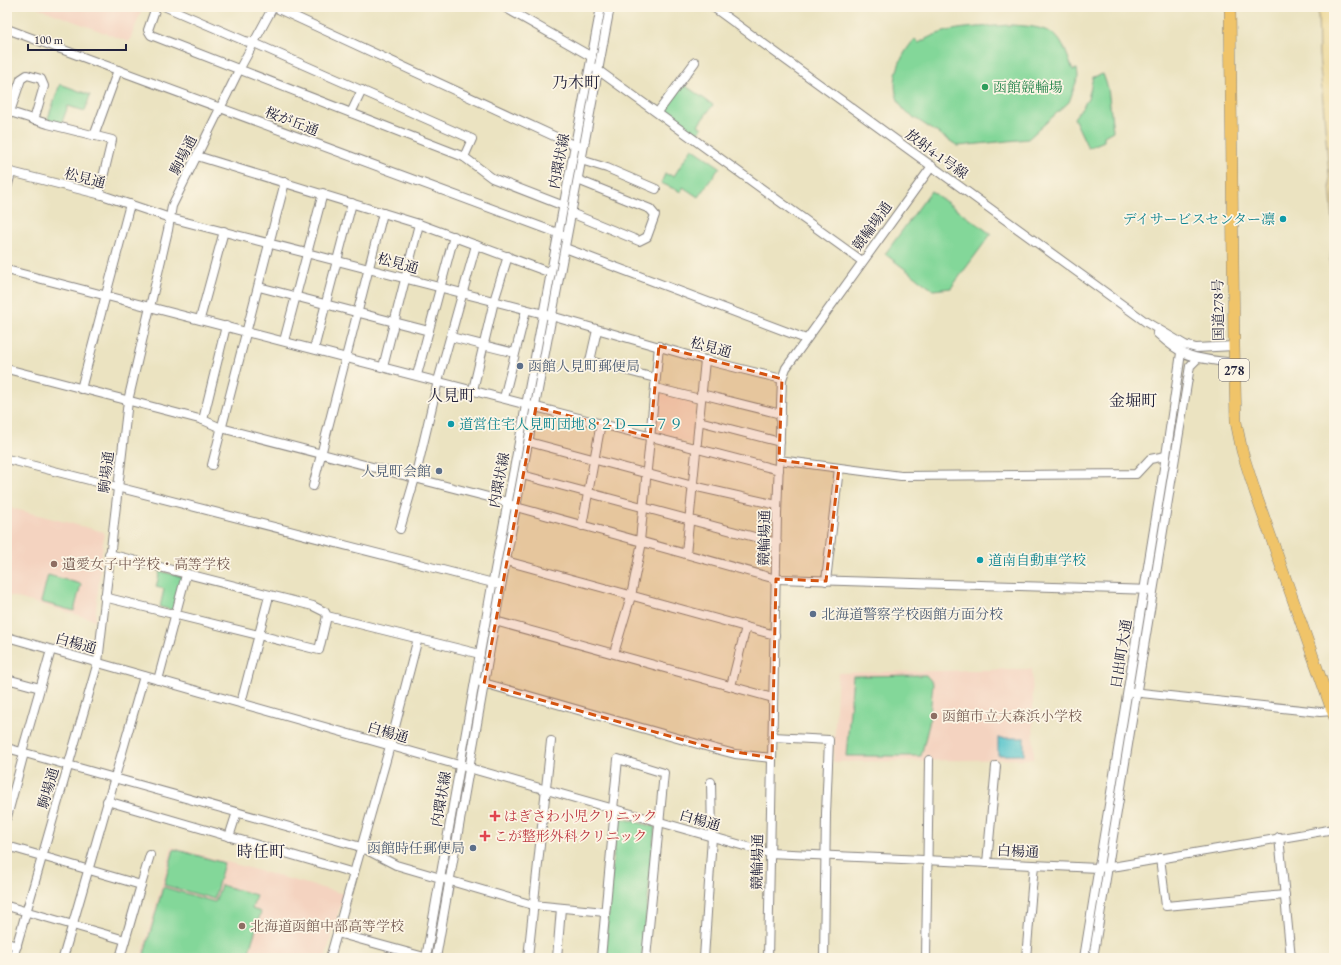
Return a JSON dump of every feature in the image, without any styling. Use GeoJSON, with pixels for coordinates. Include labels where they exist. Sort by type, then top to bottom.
{"type":"FeatureCollection","features":[{"type":"Feature","properties":{"kind":"highway","name":"国道278号"},"geometry":{"type":"LineString","coordinates":[[1230,7],[1236,422],[1242,451],[1333,714]]}},
{"type":"Feature","properties":{"kind":"street"},"geometry":{"type":"LineString","coordinates":[[156,7],[148,30],[151,34],[239,70],[464,157],[492,178],[564,206]]}},
{"type":"Feature","properties":{"kind":"street"},"geometry":{"type":"LineString","coordinates":[[166,7],[245,41],[254,43],[472,139],[464,157]]}},
{"type":"Feature","properties":{"kind":"street"},"geometry":{"type":"LineString","coordinates":[[273,7],[575,145],[584,147]]}},
{"type":"Feature","properties":{"kind":"street","name":"駒場通"},"geometry":{"type":"LineString","coordinates":[[13,958],[98,662],[104,597],[128,401],[172,206],[239,70],[273,7]]}},
{"type":"Feature","properties":{"kind":"street"},"geometry":{"type":"LineString","coordinates":[[504,7],[591,61],[598,70],[862,261]]}},
{"type":"Feature","properties":{"kind":"street","name":"内環状線"},"geometry":{"type":"LineString","coordinates":[[436,958],[501,584],[536,407],[610,7]]}},
{"type":"Feature","properties":{"kind":"street","name":"放射4-1号線"},"geometry":{"type":"LineString","coordinates":[[713,7],[1146,322],[1181,353],[1197,359],[1234,363]]}},
{"type":"Feature","properties":{"kind":"street","name":"内環状線"},"geometry":{"type":"LineString","coordinates":[[427,958],[475,681],[591,61],[599,8]]}},
{"type":"Feature","properties":{"kind":"street","name":"桜が丘通"},"geometry":{"type":"LineString","coordinates":[[7,29],[567,237]]}},
{"type":"Feature","properties":{"kind":"street"},"geometry":{"type":"LineString","coordinates":[[658,112],[695,62]]}},
{"type":"Feature","properties":{"kind":"street"},"geometry":{"type":"LineString","coordinates":[[94,136],[118,70]]}},
{"type":"Feature","properties":{"kind":"street"},"geometry":{"type":"LineString","coordinates":[[34,120],[44,86],[41,79],[27,75],[21,79],[8,112],[34,120],[112,140],[99,194]]}},
{"type":"Feature","properties":{"kind":"street"},"geometry":{"type":"LineString","coordinates":[[351,113],[362,90]]}},
{"type":"Feature","properties":{"kind":"street"},"geometry":{"type":"LineString","coordinates":[[197,156],[323,193],[419,224],[551,273]]}},
{"type":"Feature","properties":{"kind":"street"},"geometry":{"type":"LineString","coordinates":[[581,160],[608,168],[656,189]]}},
{"type":"Feature","properties":{"kind":"street","name":"競輪場通"},"geometry":{"type":"LineString","coordinates":[[768,958],[777,505],[782,379],[786,368],[806,339],[932,166]]}},
{"type":"Feature","properties":{"kind":"street"},"geometry":{"type":"LineString","coordinates":[[7,188],[9,172]]}},
{"type":"Feature","properties":{"kind":"street","name":"松見通"},"geometry":{"type":"LineString","coordinates":[[9,172],[99,194],[170,218],[553,316],[597,330],[660,346],[705,360],[782,379]]}},
{"type":"Feature","properties":{"kind":"street"},"geometry":{"type":"LineString","coordinates":[[571,213],[639,241],[647,237],[655,215],[650,209],[578,180]]}},
{"type":"Feature","properties":{"kind":"street"},"geometry":{"type":"LineString","coordinates":[[212,465],[285,182]]}},
{"type":"Feature","properties":{"kind":"street"},"geometry":{"type":"LineString","coordinates":[[284,341],[323,193]]}},
{"type":"Feature","properties":{"kind":"street"},"geometry":{"type":"LineString","coordinates":[[314,349],[352,203]]}},
{"type":"Feature","properties":{"kind":"street"},"geometry":{"type":"LineString","coordinates":[[81,389],[130,204]]}},
{"type":"Feature","properties":{"kind":"street"},"geometry":{"type":"LineString","coordinates":[[313,486],[383,213]]}},
{"type":"Feature","properties":{"kind":"street"},"geometry":{"type":"LineString","coordinates":[[383,367],[419,224]]}},
{"type":"Feature","properties":{"kind":"street"},"geometry":{"type":"LineString","coordinates":[[200,319],[224,231]]}},
{"type":"Feature","properties":{"kind":"street"},"geometry":{"type":"LineString","coordinates":[[417,376],[454,236]]}},
{"type":"Feature","properties":{"kind":"street"},"geometry":{"type":"LineString","coordinates":[[400,529],[415,478],[438,380],[476,245]]}},
{"type":"Feature","properties":{"kind":"street"},"geometry":{"type":"LineString","coordinates":[[565,248],[806,339]]}},
{"type":"Feature","properties":{"kind":"street"},"geometry":{"type":"LineString","coordinates":[[473,390],[494,301],[508,256]]}},
{"type":"Feature","properties":{"kind":"street"},"geometry":{"type":"LineString","coordinates":[[7,270],[417,376],[438,380],[527,405],[778,470]]}},
{"type":"Feature","properties":{"kind":"street"},"geometry":{"type":"LineString","coordinates":[[259,287],[429,331]]}},
{"type":"Feature","properties":{"kind":"street"},"geometry":{"type":"LineString","coordinates":[[504,398],[526,310]]}},
{"type":"Feature","properties":{"kind":"street","name":"放射4-1号線"},"geometry":{"type":"LineString","coordinates":[[1146,322],[1185,345],[1196,348],[1234,346]]}},
{"type":"Feature","properties":{"kind":"street"},"geometry":{"type":"LineString","coordinates":[[203,420],[226,326]]}},
{"type":"Feature","properties":{"kind":"street"},"geometry":{"type":"LineString","coordinates":[[597,330],[590,360],[655,378]]}},
{"type":"Feature","properties":{"kind":"street"},"geometry":{"type":"LineString","coordinates":[[451,337],[515,353]]}},
{"type":"Feature","properties":{"kind":"street"},"geometry":{"type":"LineString","coordinates":[[614,653],[631,596],[641,542],[654,388],[660,346]]}},
{"type":"Feature","properties":{"kind":"street","name":"日出町大通"},"geometry":{"type":"LineString","coordinates":[[1084,958],[1166,456],[1181,353]]}},
{"type":"Feature","properties":{"kind":"street","name":"日出町大通"},"geometry":{"type":"LineString","coordinates":[[1093,958],[1138,692],[1153,590],[1190,366],[1197,359]]}},
{"type":"Feature","properties":{"kind":"street"},"geometry":{"type":"LineString","coordinates":[[686,554],[705,360]]}},
{"type":"Feature","properties":{"kind":"street"},"geometry":{"type":"LineString","coordinates":[[7,369],[203,420],[221,428],[500,500],[516,507],[582,526],[776,579],[1153,590]]}},
{"type":"Feature","properties":{"kind":"street"},"geometry":{"type":"LineString","coordinates":[[654,388],[701,396],[781,414]]}},
{"type":"Feature","properties":{"kind":"street"},"geometry":{"type":"LineString","coordinates":[[699,421],[780,442]]}},
{"type":"Feature","properties":{"kind":"street"},"geometry":{"type":"LineString","coordinates":[[582,526],[601,423]]}},
{"type":"Feature","properties":{"kind":"street"},"geometry":{"type":"LineString","coordinates":[[529,442],[594,458],[693,486],[777,505]]}},
{"type":"Feature","properties":{"kind":"street"},"geometry":{"type":"LineString","coordinates":[[779,460],[901,476],[926,477],[1136,474],[1150,459],[1166,456]]}},
{"type":"Feature","properties":{"kind":"street"},"geometry":{"type":"LineString","coordinates":[[7,459],[501,584]]}},
{"type":"Feature","properties":{"kind":"street"},"geometry":{"type":"LineString","coordinates":[[826,581],[839,468]]}},
{"type":"Feature","properties":{"kind":"street"},"geometry":{"type":"LineString","coordinates":[[522,475],[589,491],[777,543]]}},
{"type":"Feature","properties":{"kind":"street"},"geometry":{"type":"LineString","coordinates":[[109,554],[186,575],[313,606],[325,612],[327,616],[480,654]]}},
{"type":"Feature","properties":{"kind":"street"},"geometry":{"type":"LineString","coordinates":[[506,561],[775,634]]}},
{"type":"Feature","properties":{"kind":"street"},"geometry":{"type":"LineString","coordinates":[[158,680],[186,575]]}},
{"type":"Feature","properties":{"kind":"street"},"geometry":{"type":"LineString","coordinates":[[241,703],[270,596]]}},
{"type":"Feature","properties":{"kind":"street"},"geometry":{"type":"LineString","coordinates":[[104,597],[319,650],[327,616]]}},
{"type":"Feature","properties":{"kind":"street"},"geometry":{"type":"LineString","coordinates":[[495,621],[773,698]]}},
{"type":"Feature","properties":{"kind":"street"},"geometry":{"type":"LineString","coordinates":[[731,686],[746,627]]}},
{"type":"Feature","properties":{"kind":"street","name":"白楊通"},"geometry":{"type":"LineString","coordinates":[[7,637],[769,853],[1098,868],[1334,829]]}},
{"type":"Feature","properties":{"kind":"street"},"geometry":{"type":"LineString","coordinates":[[330,958],[390,746],[418,638]]}},
{"type":"Feature","properties":{"kind":"street"},"geometry":{"type":"LineString","coordinates":[[7,817],[51,650]]}},
{"type":"Feature","properties":{"kind":"street"},"geometry":{"type":"LineString","coordinates":[[63,958],[144,676]]}},
{"type":"Feature","properties":{"kind":"street"},"geometry":{"type":"LineString","coordinates":[[7,679],[40,688]]}},
{"type":"Feature","properties":{"kind":"street"},"geometry":{"type":"LineString","coordinates":[[475,681],[735,754],[772,758]]}},
{"type":"Feature","properties":{"kind":"street"},"geometry":{"type":"LineString","coordinates":[[1128,691],[1333,714]]}},
{"type":"Feature","properties":{"kind":"street"},"geometry":{"type":"LineString","coordinates":[[773,737],[829,740],[824,958]]}},
{"type":"Feature","properties":{"kind":"street"},"geometry":{"type":"LineString","coordinates":[[528,958],[551,741]]}},
{"type":"Feature","properties":{"kind":"street"},"geometry":{"type":"LineString","coordinates":[[7,748],[361,847],[396,865],[533,905],[605,912]]}},
{"type":"Feature","properties":{"kind":"street"},"geometry":{"type":"LineString","coordinates":[[601,958],[618,759],[664,773],[646,958]]}},
{"type":"Feature","properties":{"kind":"street"},"geometry":{"type":"LineString","coordinates":[[926,958],[929,760]]}},
{"type":"Feature","properties":{"kind":"street"},"geometry":{"type":"LineString","coordinates":[[987,863],[996,766]]}},
{"type":"Feature","properties":{"kind":"street"},"geometry":{"type":"LineString","coordinates":[[704,958],[712,837],[711,782]]}},
{"type":"Feature","properties":{"kind":"street"},"geometry":{"type":"LineString","coordinates":[[107,801],[354,873]]}},
{"type":"Feature","properties":{"kind":"street"},"geometry":{"type":"LineString","coordinates":[[229,837],[237,812]]}},
{"type":"Feature","properties":{"kind":"street"},"geometry":{"type":"LineString","coordinates":[[1279,838],[1291,958]]}},
{"type":"Feature","properties":{"kind":"street"},"geometry":{"type":"LineString","coordinates":[[7,846],[141,885]]}},
{"type":"Feature","properties":{"kind":"street"},"geometry":{"type":"LineString","coordinates":[[120,958],[150,855]]}},
{"type":"Feature","properties":{"kind":"street"},"geometry":{"type":"LineString","coordinates":[[1160,858],[1166,906],[1285,894]]}},
{"type":"Feature","properties":{"kind":"street"},"geometry":{"type":"LineString","coordinates":[[1026,958],[1034,865]]}},
{"type":"Feature","properties":{"kind":"street"},"geometry":{"type":"LineString","coordinates":[[7,906],[125,940]]}},
{"type":"Feature","properties":{"kind":"street"},"geometry":{"type":"LineString","coordinates":[[557,958],[561,908]]}},
{"type":"Feature","properties":{"kind":"street"},"geometry":{"type":"LineString","coordinates":[[337,933],[427,958]]}},
{"type":"Feature","properties":{"kind":"street"},"geometry":{"type":"LineString","coordinates":[[7,943],[17,946]]}},
{"type":"Feature","properties":{"kind":"highlighted area"},"geometry":{"type":"Polygon","coordinates":[[[659,346],[782,379],[779,460],[839,468],[826,581],[776,579],[772,758],[712,748],[484,684],[536,407],[650,437],[659,346]]]}},
{"type":"Feature","properties":{"kind":"shaded area"},"geometry":{"type":"Polygon","coordinates":[[[36,7],[143,7],[129,42],[36,7]]]}},
{"type":"Feature","properties":{"kind":"shaded area"},"geometry":{"type":"Polygon","coordinates":[[[658,391],[696,402],[693,444],[653,434],[658,391]]]}},
{"type":"Feature","properties":{"kind":"shaded area","name":"遺愛女子中学校・高等学校"},"geometry":{"type":"Polygon","coordinates":[[[7,507],[104,532],[95,620],[7,595],[7,507]]]}},
{"type":"Feature","properties":{"kind":"shaded area","name":"函館市立大森浜小学校"},"geometry":{"type":"Polygon","coordinates":[[[1032,669],[1034,759],[833,762],[838,673],[1032,669]]]}},
{"type":"Feature","properties":{"kind":"shaded area","name":"北海道函館中部高等学校"},"geometry":{"type":"Polygon","coordinates":[[[172,847],[344,894],[325,958],[141,958],[172,847]]]}},
{"type":"Feature","properties":{"kind":"green space","name":"函館競輪場"},"geometry":{"type":"Polygon","coordinates":[[[1010,25],[1037,28],[1050,32],[1056,36],[1062,44],[1073,70],[1077,69],[1078,77],[1069,102],[1028,139],[958,146],[907,113],[900,105],[896,95],[896,75],[903,56],[915,39],[919,43],[929,37],[951,30],[1010,25]]]}},
{"type":"Feature","properties":{"kind":"green space"},"geometry":{"type":"Polygon","coordinates":[[[1103,74],[1108,88],[1113,131],[1104,136],[1104,141],[1088,148],[1074,118],[1088,99],[1093,77],[1103,74]]]}},
{"type":"Feature","properties":{"kind":"green space"},"geometry":{"type":"Polygon","coordinates":[[[60,84],[90,95],[85,111],[68,106],[61,125],[47,121],[60,84]]]}},
{"type":"Feature","properties":{"kind":"green space"},"geometry":{"type":"Polygon","coordinates":[[[683,84],[713,105],[698,125],[702,128],[696,136],[663,112],[683,84]]]}},
{"type":"Feature","properties":{"kind":"green space"},"geometry":{"type":"Polygon","coordinates":[[[692,148],[720,167],[698,197],[683,187],[681,192],[661,183],[665,174],[674,176],[692,148]]]}},
{"type":"Feature","properties":{"kind":"green space"},"geometry":{"type":"Polygon","coordinates":[[[931,191],[991,234],[951,288],[933,290],[885,254],[931,191]]]}},
{"type":"Feature","properties":{"kind":"green space"},"geometry":{"type":"Polygon","coordinates":[[[160,571],[182,577],[176,611],[160,607],[164,589],[156,587],[160,571]]]}},
{"type":"Feature","properties":{"kind":"green space"},"geometry":{"type":"Polygon","coordinates":[[[48,575],[81,584],[74,611],[41,602],[48,575]]]}},
{"type":"Feature","properties":{"kind":"green space"},"geometry":{"type":"Polygon","coordinates":[[[926,675],[933,683],[929,724],[921,756],[846,756],[853,676],[926,675]]]}},
{"type":"Feature","properties":{"kind":"green space"},"geometry":{"type":"Polygon","coordinates":[[[617,817],[655,827],[642,958],[604,958],[617,817]]]}},
{"type":"Feature","properties":{"kind":"green space"},"geometry":{"type":"Polygon","coordinates":[[[174,849],[224,863],[214,899],[164,885],[174,849]]]}},
{"type":"Feature","properties":{"kind":"green space"},"geometry":{"type":"Polygon","coordinates":[[[221,885],[256,895],[252,909],[261,912],[247,958],[143,958],[163,887],[215,902],[221,885]]]}},
{"type":"Feature","properties":{"kind":"sand"},"geometry":{"type":"Polygon","coordinates":[[[1318,7],[1334,7],[1334,233],[1319,55],[1318,7]]]}},
{"type":"Feature","properties":{"kind":"sand"},"geometry":{"type":"Polygon","coordinates":[[[1334,233],[1334,323],[1330,261],[1334,233]]]}},
{"type":"Feature","properties":{"kind":"water"},"geometry":{"type":"Polygon","coordinates":[[[998,738],[1024,738],[1024,755],[998,755],[998,738]]]}},
{"type":"Feature","properties":{"kind":"place","name":"函館競輪場"},"geometry":{"type":"Point","coordinates":[985,87]}},
{"type":"Feature","properties":{"kind":"place","name":"デイサービスセンター凛"},"geometry":{"type":"Point","coordinates":[1283,219]}},
{"type":"Feature","properties":{"kind":"place","name":"函館人見町郵便局"},"geometry":{"type":"Point","coordinates":[520,366]}},
{"type":"Feature","properties":{"kind":"place","name":"道営住宅人見町団地８２Ｄ―７９"},"geometry":{"type":"Point","coordinates":[451,424]}},
{"type":"Feature","properties":{"kind":"place","name":"人見町会館"},"geometry":{"type":"Point","coordinates":[439,471]}},
{"type":"Feature","properties":{"kind":"place","name":"道南自動車学校"},"geometry":{"type":"Point","coordinates":[980,560]}},
{"type":"Feature","properties":{"kind":"place","name":"遺愛女子中学校・高等学校"},"geometry":{"type":"Point","coordinates":[54,564]}},
{"type":"Feature","properties":{"kind":"place","name":"北海道警察学校函館方面分校"},"geometry":{"type":"Point","coordinates":[813,614]}},
{"type":"Feature","properties":{"kind":"place","name":"函館市立大森浜小学校"},"geometry":{"type":"Point","coordinates":[934,716]}},
{"type":"Feature","properties":{"kind":"place","name":"はぎさわ小児クリニック"},"geometry":{"type":"Point","coordinates":[495,816]}},
{"type":"Feature","properties":{"kind":"place","name":"こが整形外科クリニック"},"geometry":{"type":"Point","coordinates":[485,836]}},
{"type":"Feature","properties":{"kind":"place","name":"函館時任郵便局"},"geometry":{"type":"Point","coordinates":[473,848]}},
{"type":"Feature","properties":{"kind":"place","name":"北海道函館中部高等学校"},"geometry":{"type":"Point","coordinates":[242,926]}},
{"type":"Feature","properties":{"kind":"district","name":"乃木町"},"geometry":{"type":"Point","coordinates":[576,82]}},
{"type":"Feature","properties":{"kind":"district","name":"人見町"},"geometry":{"type":"Point","coordinates":[451,395]}},
{"type":"Feature","properties":{"kind":"district","name":"金堀町"},"geometry":{"type":"Point","coordinates":[1133,400]}},
{"type":"Feature","properties":{"kind":"district","name":"時任町"},"geometry":{"type":"Point","coordinates":[261,851]}}]}
